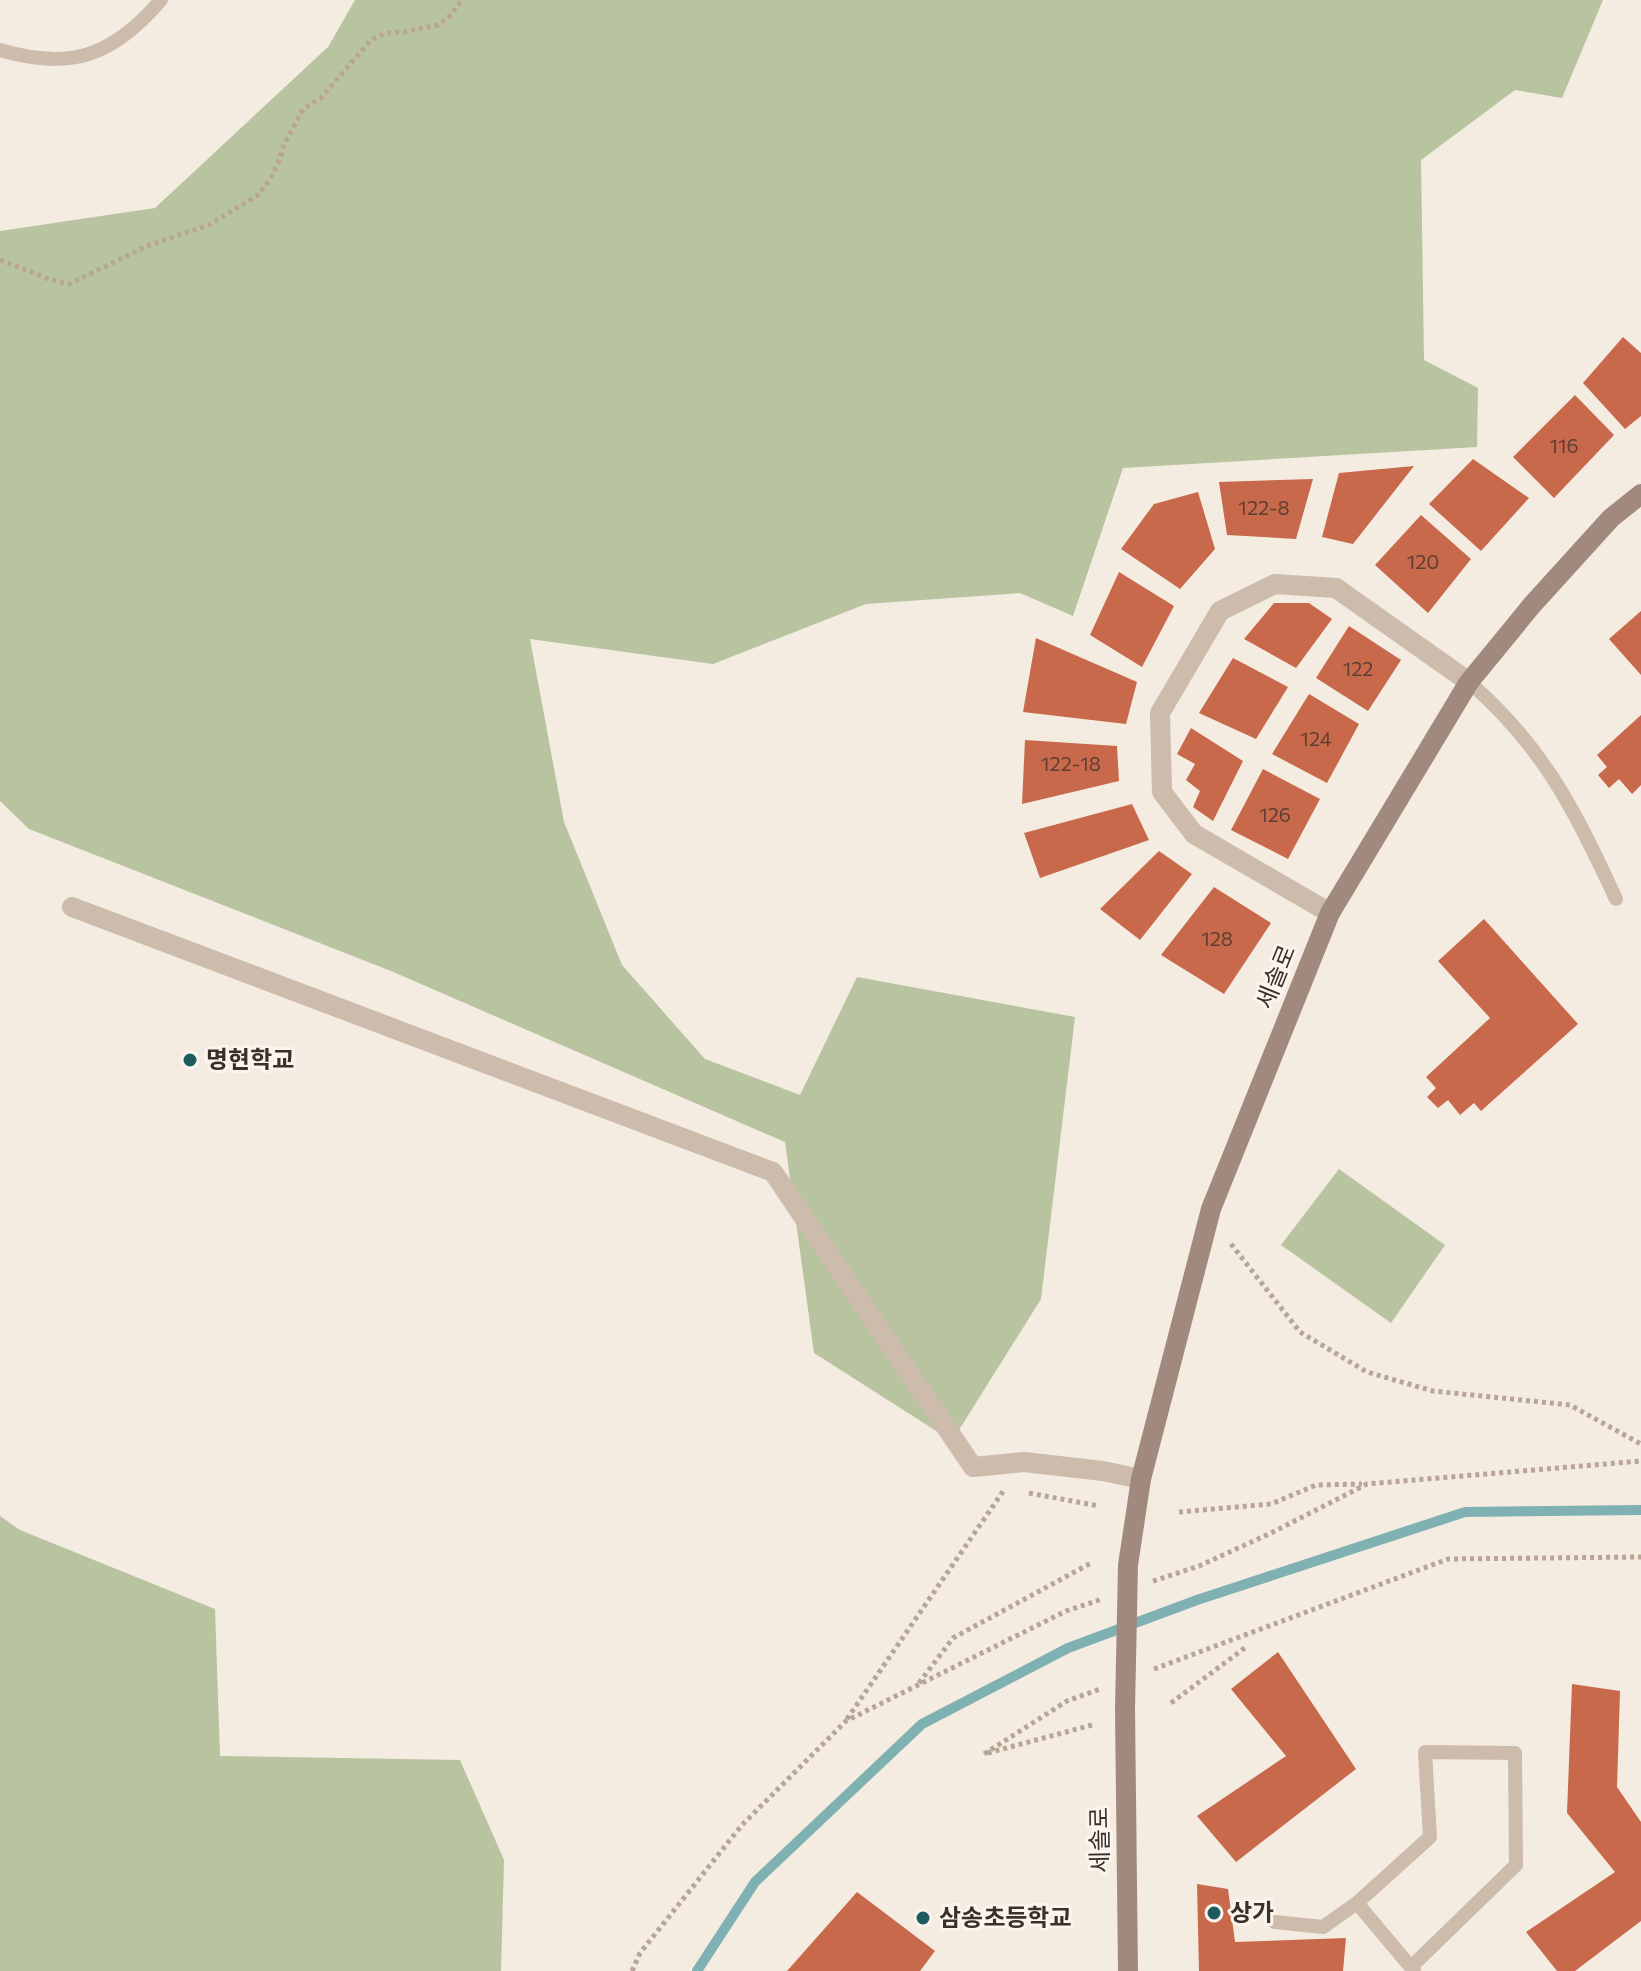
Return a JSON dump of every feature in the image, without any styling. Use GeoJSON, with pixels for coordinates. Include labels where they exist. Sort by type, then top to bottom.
{"type":"FeatureCollection","features":[{"type":"Feature","properties":{"kind":"street","name":"세솔로"},"geometry":{"type":"LineString","coordinates":[[1128,1971],[1125,1709],[1128,1565],[1141,1479],[1211,1209],[1330,913],[1469,682],[1532,605],[1611,518],[1641,494]]}},
{"type":"Feature","properties":{"kind":"street"},"geometry":{"type":"LineString","coordinates":[[1330,913],[1194,834],[1162,792],[1160,713],[1220,611],[1275,584],[1336,588],[1469,682]]}},
{"type":"Feature","properties":{"kind":"street"},"geometry":{"type":"LineString","coordinates":[[72,907],[773,1172],[973,1467],[1024,1462],[1103,1471],[1141,1479]]}},
{"type":"Feature","properties":{"kind":"lane"},"geometry":{"type":"LineString","coordinates":[[0,50],[32,60],[67,60],[99,52],[130,32],[161,0]]}},
{"type":"Feature","properties":{"kind":"lane"},"geometry":{"type":"LineString","coordinates":[[1469,682],[1505,714],[1537,752],[1581,823],[1616,899]]}},
{"type":"Feature","properties":{"kind":"lane"},"geometry":{"type":"LineString","coordinates":[[1275,1922],[1323,1927],[1357,1903],[1430,1837],[1425,1752],[1515,1753],[1516,1865],[1412,1969],[1357,1903]]}},
{"type":"Feature","properties":{"kind":"path"},"geometry":{"type":"LineString","coordinates":[[0,260],[69,284],[147,246],[209,225],[258,195],[271,178],[303,109],[321,98],[371,40],[386,33],[438,25],[451,15],[462,0]]}},
{"type":"Feature","properties":{"kind":"path"},"geometry":{"type":"LineString","coordinates":[[1231,1244],[1300,1332],[1367,1372],[1433,1391],[1570,1405],[1641,1444]]}},
{"type":"Feature","properties":{"kind":"path"},"geometry":{"type":"LineString","coordinates":[[1179,1512],[1271,1504],[1316,1485],[1367,1484],[1641,1461]]}},
{"type":"Feature","properties":{"kind":"path"},"geometry":{"type":"LineString","coordinates":[[1140,1586],[1199,1566],[1367,1484]]}},
{"type":"Feature","properties":{"kind":"path"},"geometry":{"type":"LineString","coordinates":[[632,1971],[640,1953],[742,1825],[846,1721],[1005,1489]]}},
{"type":"Feature","properties":{"kind":"path"},"geometry":{"type":"LineString","coordinates":[[1021,1492],[1099,1506]]}},
{"type":"Feature","properties":{"kind":"path"},"geometry":{"type":"LineString","coordinates":[[1141,1673],[1448,1559],[1641,1557]]}},
{"type":"Feature","properties":{"kind":"path"},"geometry":{"type":"LineString","coordinates":[[916,1687],[953,1638],[1091,1563]]}},
{"type":"Feature","properties":{"kind":"path"},"geometry":{"type":"LineString","coordinates":[[846,1721],[1066,1611],[1110,1596]]}},
{"type":"Feature","properties":{"kind":"path"},"geometry":{"type":"LineString","coordinates":[[1171,1703],[1246,1647]]}},
{"type":"Feature","properties":{"kind":"path"},"geometry":{"type":"LineString","coordinates":[[1092,1725],[984,1754],[1067,1701],[1112,1685]]}},
{"type":"Feature","properties":{"kind":"green space"},"geometry":{"type":"Polygon","coordinates":[[[355,0],[1603,0],[1562,98],[1515,90],[1421,160],[1424,360],[1478,388],[1477,447],[1123,468],[1073,616],[1020,593],[866,604],[713,664],[530,639],[564,822],[622,965],[705,1059],[800,1095],[857,977],[1075,1017],[1041,1299],[952,1441],[814,1353],[785,1142],[391,971],[29,829],[0,801],[0,231],[155,208],[328,47],[355,0]]]}},
{"type":"Feature","properties":{"kind":"green space"},"geometry":{"type":"Polygon","coordinates":[[[1339,1169],[1445,1245],[1391,1323],[1281,1245],[1339,1169]]]}},
{"type":"Feature","properties":{"kind":"green space"},"geometry":{"type":"Polygon","coordinates":[[[0,1516],[20,1530],[215,1609],[220,1756],[460,1760],[504,1860],[501,1971],[0,1971],[0,1516]]]}},
{"type":"Feature","properties":{"kind":"building"},"geometry":{"type":"Polygon","coordinates":[[[1623,337],[1641,353],[1641,416],[1625,429],[1583,383],[1623,337]]]}},
{"type":"Feature","properties":{"kind":"building"},"geometry":{"type":"Polygon","coordinates":[[[1575,395],[1614,435],[1554,498],[1513,457],[1575,395]]]}},
{"type":"Feature","properties":{"kind":"building"},"geometry":{"type":"Polygon","coordinates":[[[1473,459],[1529,498],[1481,551],[1429,504],[1473,459]]]}},
{"type":"Feature","properties":{"kind":"building"},"geometry":{"type":"Polygon","coordinates":[[[1414,466],[1353,544],[1322,537],[1339,473],[1414,466]]]}},
{"type":"Feature","properties":{"kind":"building"},"geometry":{"type":"Polygon","coordinates":[[[1313,479],[1296,539],[1227,535],[1219,482],[1313,479]]]}},
{"type":"Feature","properties":{"kind":"building"},"geometry":{"type":"Polygon","coordinates":[[[1198,492],[1215,549],[1180,589],[1121,549],[1154,504],[1198,492]]]}},
{"type":"Feature","properties":{"kind":"building"},"geometry":{"type":"Polygon","coordinates":[[[1421,515],[1471,559],[1428,613],[1375,565],[1421,515]]]}},
{"type":"Feature","properties":{"kind":"building"},"geometry":{"type":"Polygon","coordinates":[[[1119,572],[1174,606],[1142,667],[1090,635],[1119,572]]]}},
{"type":"Feature","properties":{"kind":"building"},"geometry":{"type":"Polygon","coordinates":[[[1274,603],[1309,603],[1332,619],[1296,668],[1244,639],[1274,603]]]}},
{"type":"Feature","properties":{"kind":"building"},"geometry":{"type":"Polygon","coordinates":[[[1641,611],[1641,675],[1609,639],[1641,611]]]}},
{"type":"Feature","properties":{"kind":"building"},"geometry":{"type":"Polygon","coordinates":[[[1349,626],[1401,660],[1368,711],[1316,678],[1349,626]]]}},
{"type":"Feature","properties":{"kind":"building"},"geometry":{"type":"Polygon","coordinates":[[[1036,638],[1137,682],[1126,724],[1023,712],[1036,638]]]}},
{"type":"Feature","properties":{"kind":"building"},"geometry":{"type":"Polygon","coordinates":[[[1233,658],[1288,687],[1256,739],[1199,713],[1233,658]]]}},
{"type":"Feature","properties":{"kind":"building"},"geometry":{"type":"Polygon","coordinates":[[[1309,694],[1359,724],[1327,783],[1272,754],[1309,694]]]}},
{"type":"Feature","properties":{"kind":"building"},"geometry":{"type":"Polygon","coordinates":[[[1641,715],[1641,785],[1632,794],[1619,779],[1609,788],[1598,775],[1607,767],[1597,755],[1641,715]]]}},
{"type":"Feature","properties":{"kind":"building"},"geometry":{"type":"Polygon","coordinates":[[[1191,728],[1243,761],[1213,821],[1193,807],[1200,791],[1186,780],[1195,764],[1177,754],[1191,728]]]}},
{"type":"Feature","properties":{"kind":"building"},"geometry":{"type":"Polygon","coordinates":[[[1025,740],[1117,746],[1119,781],[1022,804],[1025,740]]]}},
{"type":"Feature","properties":{"kind":"building"},"geometry":{"type":"Polygon","coordinates":[[[1263,769],[1320,799],[1288,859],[1231,830],[1263,769]]]}},
{"type":"Feature","properties":{"kind":"building"},"geometry":{"type":"Polygon","coordinates":[[[1132,804],[1149,840],[1040,878],[1024,833],[1132,804]]]}},
{"type":"Feature","properties":{"kind":"building"},"geometry":{"type":"Polygon","coordinates":[[[1159,851],[1192,874],[1140,940],[1100,909],[1159,851]]]}},
{"type":"Feature","properties":{"kind":"building"},"geometry":{"type":"Polygon","coordinates":[[[1214,887],[1271,923],[1224,994],[1161,955],[1214,887]]]}},
{"type":"Feature","properties":{"kind":"building"},"geometry":{"type":"Polygon","coordinates":[[[1484,919],[1578,1024],[1481,1111],[1474,1103],[1460,1115],[1448,1100],[1438,1108],[1427,1097],[1436,1088],[1426,1077],[1490,1018],[1438,961],[1484,919]]]}},
{"type":"Feature","properties":{"kind":"building"},"geometry":{"type":"Polygon","coordinates":[[[1278,1652],[1356,1769],[1236,1862],[1197,1816],[1286,1756],[1231,1689],[1278,1652]]]}},
{"type":"Feature","properties":{"kind":"building"},"geometry":{"type":"Polygon","coordinates":[[[1572,1684],[1620,1691],[1617,1787],[1641,1822],[1641,1921],[1575,1971],[1557,1971],[1526,1932],[1615,1872],[1567,1813],[1572,1684]]]}},
{"type":"Feature","properties":{"kind":"building","name":"상가"},"geometry":{"type":"Polygon","coordinates":[[[1197,1884],[1228,1889],[1235,1942],[1346,1938],[1343,1971],[1199,1971],[1197,1884]]]}},
{"type":"Feature","properties":{"kind":"building"},"geometry":{"type":"Polygon","coordinates":[[[857,1892],[935,1951],[920,1971],[787,1971],[857,1892]]]}},
{"type":"Feature","properties":{"kind":"waterway"},"geometry":{"type":"LineString","coordinates":[[697,1971],[755,1882],[922,1724],[1068,1648],[1197,1600],[1465,1512],[1641,1510]]}},
{"type":"Feature","properties":{"kind":"place","name":"명현학교"},"geometry":{"type":"Point","coordinates":[190,1060]}},
{"type":"Feature","properties":{"kind":"place","name":"상가"},"geometry":{"type":"Point","coordinates":[1214,1913]}},
{"type":"Feature","properties":{"kind":"place","name":"삼송초등학교"},"geometry":{"type":"Point","coordinates":[923,1918]}}]}
